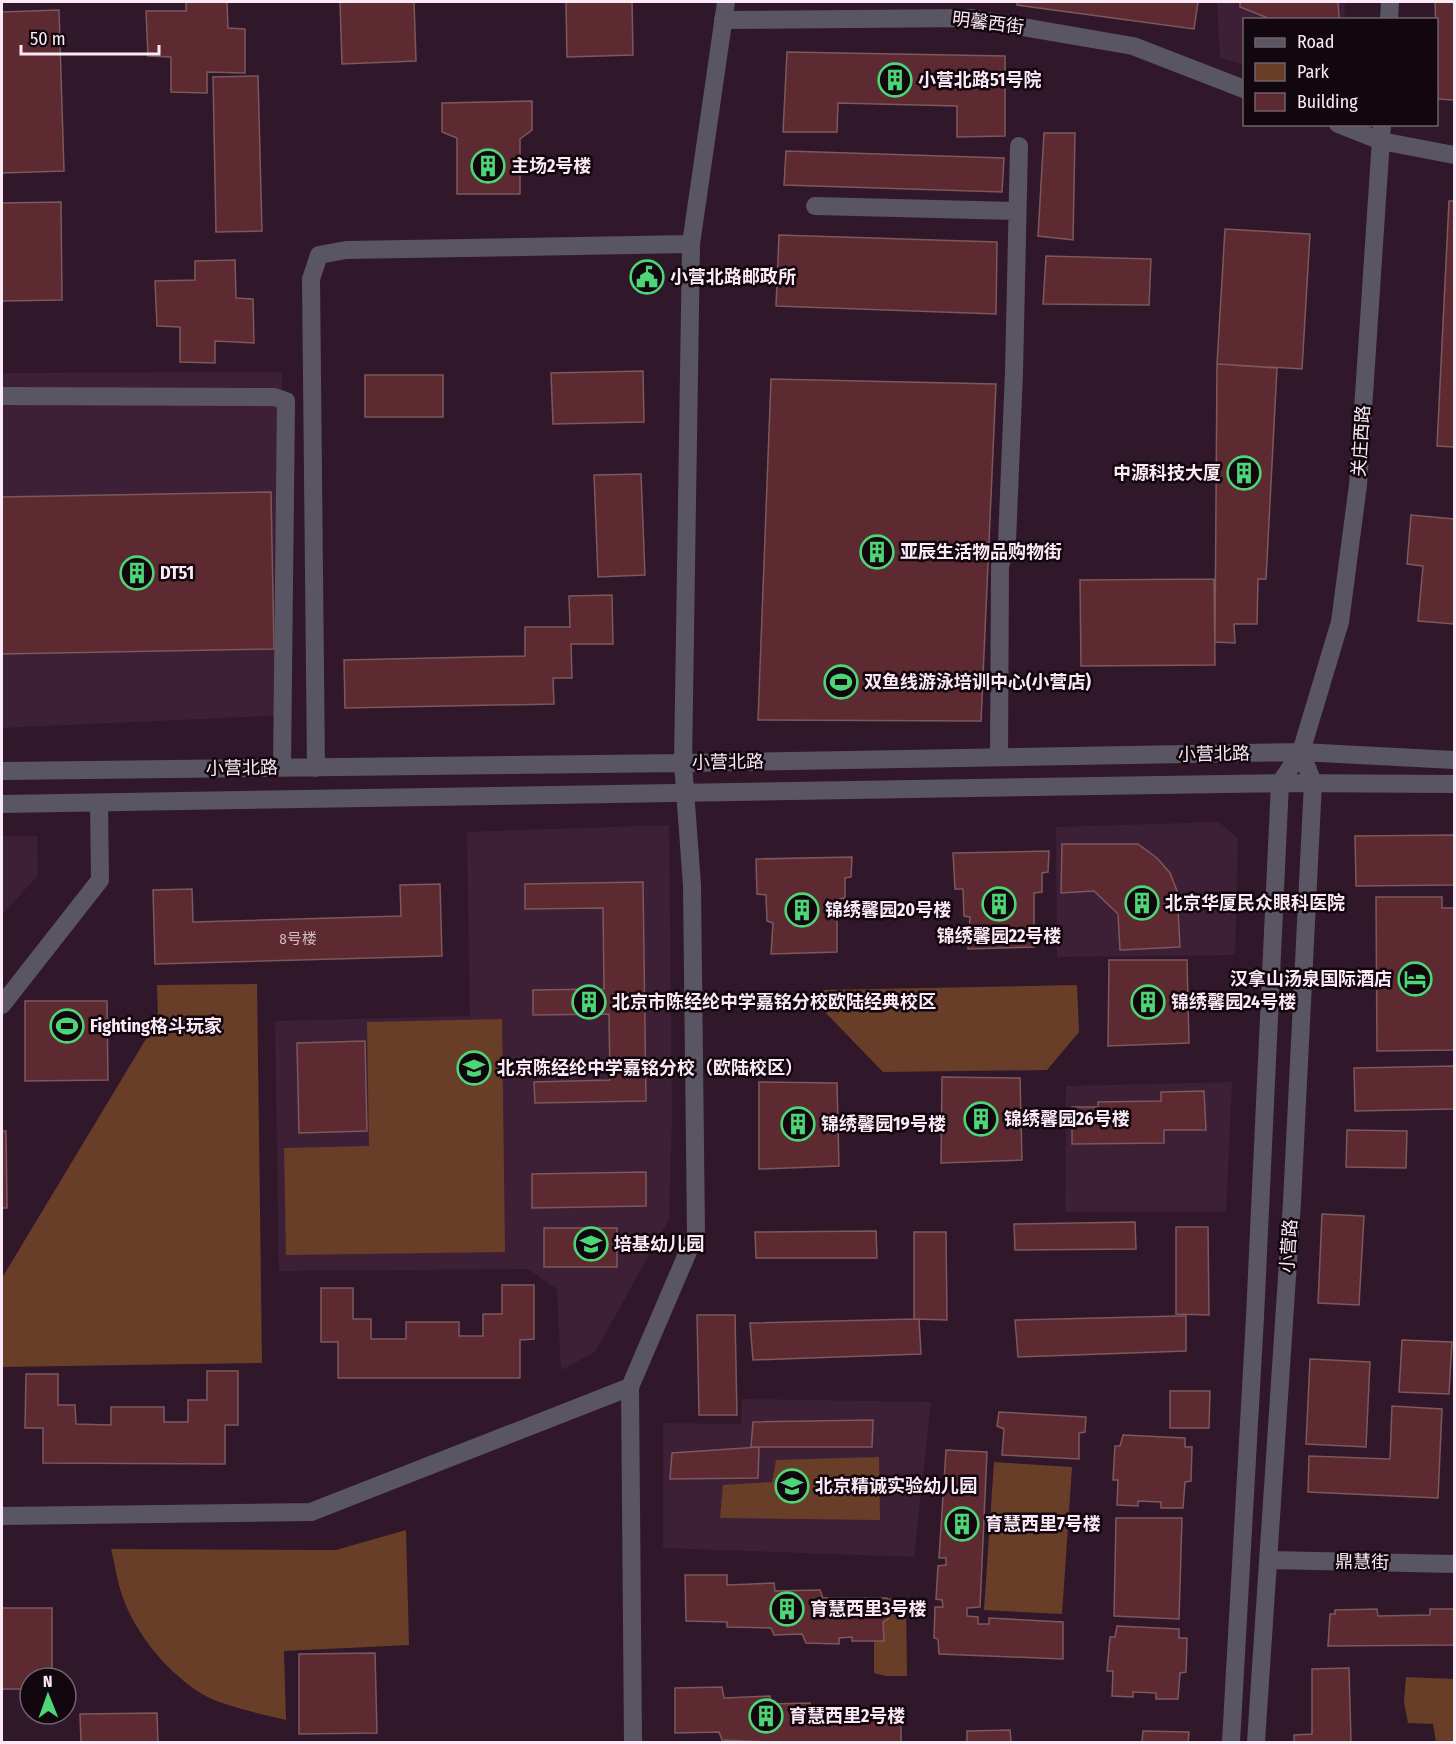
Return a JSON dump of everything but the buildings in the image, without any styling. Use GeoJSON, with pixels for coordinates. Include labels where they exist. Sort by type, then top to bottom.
{"type":"FeatureCollection","features":[{"type":"Feature","properties":{"kind":"street"},"geometry":{"type":"LineString","coordinates":[[633,1743],[630,1387],[696,1233],[692,885],[683,763],[691,244],[726,2]]}},
{"type":"Feature","properties":{"kind":"street"},"geometry":{"type":"LineString","coordinates":[[1389,18],[1390,2]]}},
{"type":"Feature","properties":{"kind":"street","name":"明馨西街"},"geometry":{"type":"LineString","coordinates":[[723,20],[971,18],[1133,46],[1243,88]]}},
{"type":"Feature","properties":{"kind":"street"},"geometry":{"type":"LineString","coordinates":[[1348,126],[1381,133],[1455,155]]}},
{"type":"Feature","properties":{"kind":"street","name":"关庄西路"},"geometry":{"type":"LineString","coordinates":[[1280,783],[1301,752],[1340,622],[1358,485],[1381,133]]}},
{"type":"Feature","properties":{"kind":"street"},"geometry":{"type":"LineString","coordinates":[[999,758],[1000,566],[1006,542],[1010,474],[1019,146]]}},
{"type":"Feature","properties":{"kind":"street"},"geometry":{"type":"LineString","coordinates":[[814,206],[1016,211]]}},
{"type":"Feature","properties":{"kind":"street"},"geometry":{"type":"LineString","coordinates":[[316,768],[311,279],[320,255],[346,250],[691,244]]}},
{"type":"Feature","properties":{"kind":"street"},"geometry":{"type":"LineString","coordinates":[[2,396],[274,397],[286,401],[282,768]]}},
{"type":"Feature","properties":{"kind":"street","name":"小营北路"},"geometry":{"type":"LineString","coordinates":[[2,771],[683,763],[1301,752],[1455,760]]}},
{"type":"Feature","properties":{"kind":"street","name":"小营路"},"geometry":{"type":"LineString","coordinates":[[1256,1743],[1292,1202],[1313,783],[1301,752]]}},
{"type":"Feature","properties":{"kind":"street","name":"小营北路"},"geometry":{"type":"LineString","coordinates":[[2,804],[1280,783],[1455,784]]}},
{"type":"Feature","properties":{"kind":"street","name":"小营路"},"geometry":{"type":"LineString","coordinates":[[1231,1743],[1255,1317],[1280,783]]}},
{"type":"Feature","properties":{"kind":"street"},"geometry":{"type":"LineString","coordinates":[[2,1005],[100,879],[99,803]]}},
{"type":"Feature","properties":{"kind":"street"},"geometry":{"type":"LineString","coordinates":[[2,1516],[311,1512],[630,1387]]}},
{"type":"Feature","properties":{"kind":"street","name":"鼎慧街"},"geometry":{"type":"LineString","coordinates":[[1269,1560],[1455,1564]]}},
{"type":"Feature","properties":{"kind":"shaded area"},"geometry":{"type":"Polygon","coordinates":[[[1217,2],[1345,2],[1344,18],[1243,18],[1243,65],[1220,58],[1217,2]]]}},
{"type":"Feature","properties":{"kind":"shaded area","name":"DT51"},"geometry":{"type":"Polygon","coordinates":[[[282,372],[289,715],[2,728],[2,373],[282,372]]]}},
{"type":"Feature","properties":{"kind":"shaded area"},"geometry":{"type":"Polygon","coordinates":[[[1219,822],[1238,839],[1235,955],[1057,957],[1056,827],[1219,822]]]}},
{"type":"Feature","properties":{"kind":"shaded area","name":"北京陈经纶中学嘉铭分校（欧陆校区）"},"geometry":{"type":"Polygon","coordinates":[[[669,825],[672,1115],[669,1219],[595,1352],[561,1370],[557,1289],[528,1269],[279,1271],[275,1021],[470,1016],[467,832],[669,825]]]}},
{"type":"Feature","properties":{"kind":"shaded area"},"geometry":{"type":"Polygon","coordinates":[[[2,836],[37,836],[38,875],[2,915],[2,836]]]}},
{"type":"Feature","properties":{"kind":"shaded area"},"geometry":{"type":"Polygon","coordinates":[[[1232,1082],[1226,1212],[1065,1212],[1066,1086],[1232,1082]]]}},
{"type":"Feature","properties":{"kind":"shaded area","name":"北京精诚实验幼儿园"},"geometry":{"type":"Polygon","coordinates":[[[742,1399],[931,1402],[914,1557],[663,1548],[663,1423],[741,1424],[742,1399]]]}},
{"type":"Feature","properties":{"kind":"green space"},"geometry":{"type":"Polygon","coordinates":[[[257,984],[262,1363],[2,1367],[2,1278],[158,1019],[157,985],[257,984]]]}},
{"type":"Feature","properties":{"kind":"green space"},"geometry":{"type":"Polygon","coordinates":[[[1077,985],[1079,1032],[1047,1070],[883,1072],[823,1010],[823,990],[1077,985]]]}},
{"type":"Feature","properties":{"kind":"green space"},"geometry":{"type":"Polygon","coordinates":[[[502,1019],[505,1252],[286,1255],[284,1148],[369,1146],[367,1022],[502,1019]]]}},
{"type":"Feature","properties":{"kind":"green space"},"geometry":{"type":"Polygon","coordinates":[[[879,1457],[880,1520],[720,1518],[723,1485],[772,1482],[776,1460],[879,1457]]]}},
{"type":"Feature","properties":{"kind":"green space"},"geometry":{"type":"Polygon","coordinates":[[[994,1462],[1072,1467],[1062,1614],[984,1610],[994,1462]]]}},
{"type":"Feature","properties":{"kind":"green space"},"geometry":{"type":"Polygon","coordinates":[[[406,1530],[409,1645],[284,1651],[286,1720],[210,1698],[188,1684],[162,1661],[131,1617],[119,1585],[111,1549],[336,1550],[406,1530]]]}},
{"type":"Feature","properties":{"kind":"green space"},"geometry":{"type":"Polygon","coordinates":[[[887,1598],[906,1598],[907,1676],[886,1676],[874,1673],[874,1641],[883,1622],[888,1619],[887,1598]]]}},
{"type":"Feature","properties":{"kind":"green space"},"geometry":{"type":"Polygon","coordinates":[[[1406,1677],[1454,1679],[1454,1742],[1436,1742],[1433,1724],[1408,1723],[1404,1702],[1406,1677]]]}},
{"type":"Feature","properties":{"kind":"place","name":"小营北路51号院"},"geometry":{"type":"Point","coordinates":[895,80]}},
{"type":"Feature","properties":{"kind":"place","name":"主场2号楼"},"geometry":{"type":"Point","coordinates":[488,166]}},
{"type":"Feature","properties":{"kind":"place","name":"小营北路邮政所"},"geometry":{"type":"Point","coordinates":[647,277]}},
{"type":"Feature","properties":{"kind":"place","name":"中源科技大厦"},"geometry":{"type":"Point","coordinates":[1244,473]}},
{"type":"Feature","properties":{"kind":"place","name":"亚辰生活物品购物街"},"geometry":{"type":"Point","coordinates":[877,552]}},
{"type":"Feature","properties":{"kind":"place","name":"DT51"},"geometry":{"type":"Point","coordinates":[137,573]}},
{"type":"Feature","properties":{"kind":"place","name":"双鱼线游泳培训中心(小营店)"},"geometry":{"type":"Point","coordinates":[841,682]}},
{"type":"Feature","properties":{"kind":"place","name":"北京华厦民众眼科医院"},"geometry":{"type":"Point","coordinates":[1142,903]}},
{"type":"Feature","properties":{"kind":"place","name":"锦绣馨园22号楼"},"geometry":{"type":"Point","coordinates":[999,904]}},
{"type":"Feature","properties":{"kind":"place","name":"锦绣馨园20号楼"},"geometry":{"type":"Point","coordinates":[802,910]}},
{"type":"Feature","properties":{"kind":"place","name":"汉拿山汤泉国际酒店"},"geometry":{"type":"Point","coordinates":[1415,979]}},
{"type":"Feature","properties":{"kind":"place","name":"北京市陈经纶中学嘉铭分校欧陆经典校区"},"geometry":{"type":"Point","coordinates":[589,1002]}},
{"type":"Feature","properties":{"kind":"place","name":"锦绣馨园24号楼"},"geometry":{"type":"Point","coordinates":[1148,1002]}},
{"type":"Feature","properties":{"kind":"place","name":"Fighting格斗玩家"},"geometry":{"type":"Point","coordinates":[67,1026]}},
{"type":"Feature","properties":{"kind":"place","name":"北京陈经纶中学嘉铭分校（欧陆校区）"},"geometry":{"type":"Point","coordinates":[474,1068]}},
{"type":"Feature","properties":{"kind":"place","name":"锦绣馨园26号楼"},"geometry":{"type":"Point","coordinates":[981,1119]}},
{"type":"Feature","properties":{"kind":"place","name":"锦绣馨园19号楼"},"geometry":{"type":"Point","coordinates":[798,1124]}},
{"type":"Feature","properties":{"kind":"place","name":"培基幼儿园"},"geometry":{"type":"Point","coordinates":[591,1244]}},
{"type":"Feature","properties":{"kind":"place","name":"北京精诚实验幼儿园"},"geometry":{"type":"Point","coordinates":[792,1486]}},
{"type":"Feature","properties":{"kind":"place","name":"育慧西里7号楼"},"geometry":{"type":"Point","coordinates":[962,1524]}},
{"type":"Feature","properties":{"kind":"place","name":"育慧西里3号楼"},"geometry":{"type":"Point","coordinates":[787,1609]}},
{"type":"Feature","properties":{"kind":"place","name":"育慧西里2号楼"},"geometry":{"type":"Point","coordinates":[766,1716]}}]}
